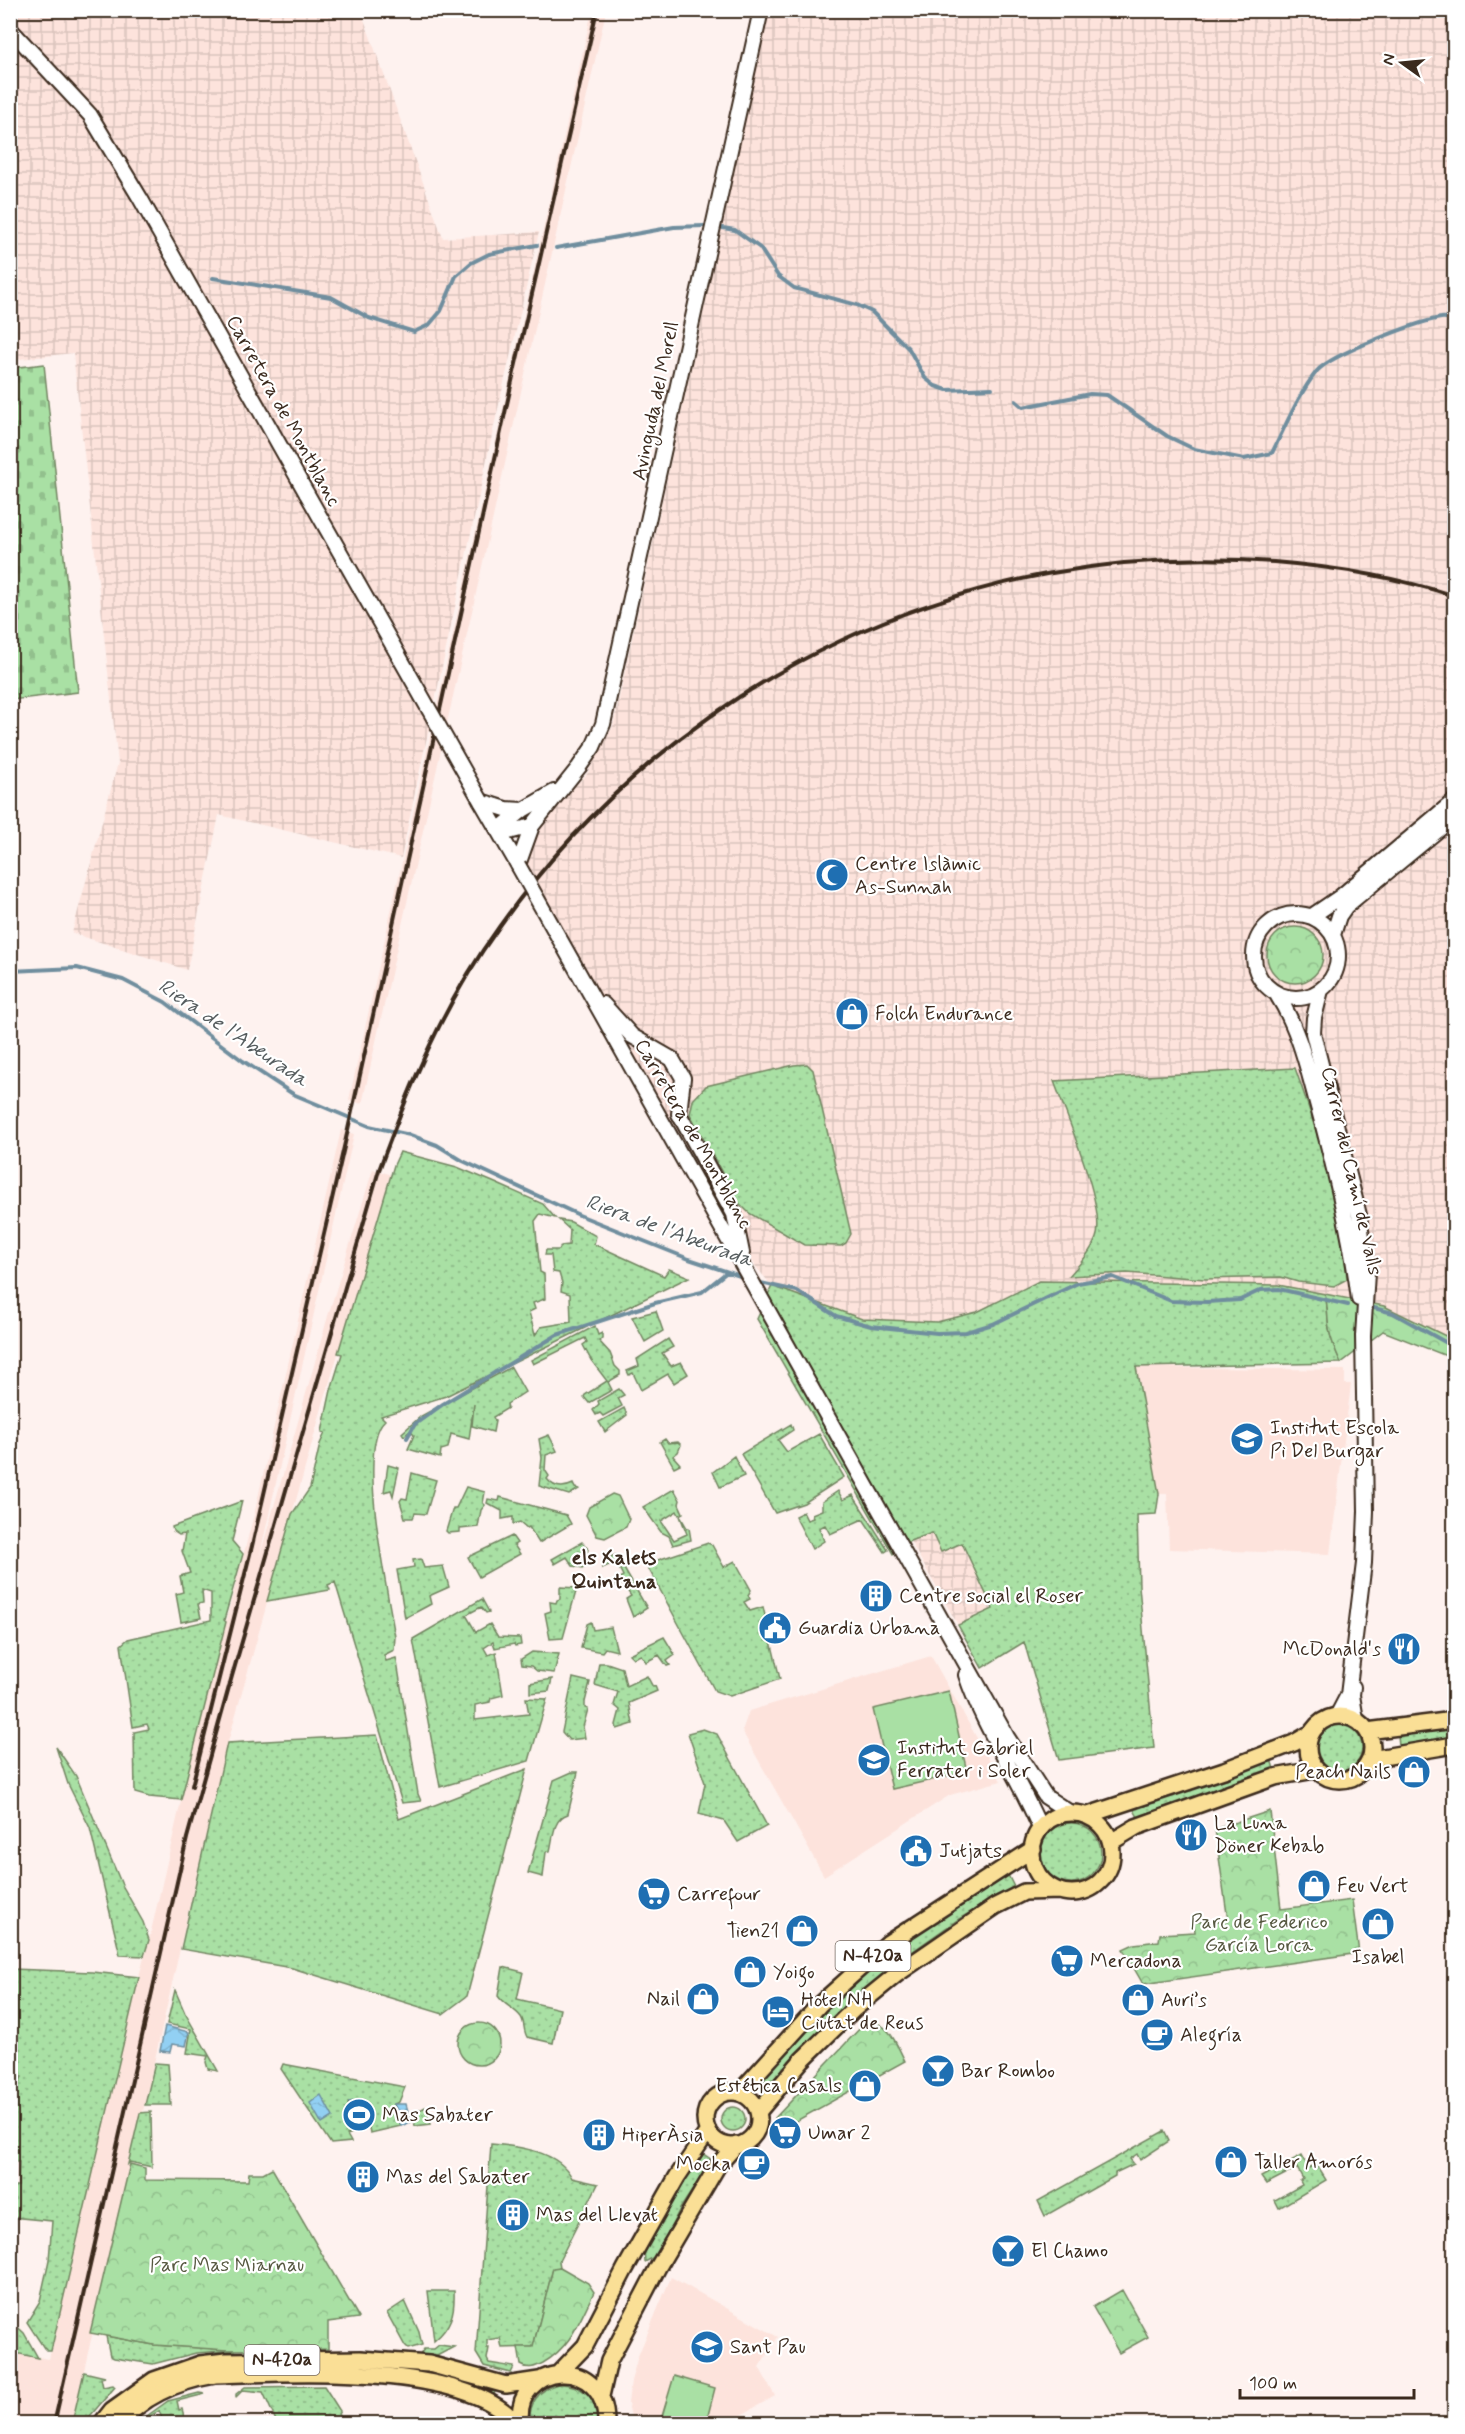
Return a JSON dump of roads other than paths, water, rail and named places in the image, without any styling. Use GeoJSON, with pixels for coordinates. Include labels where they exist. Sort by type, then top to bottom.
{"type":"FeatureCollection","features":[{"type":"Feature","properties":{"kind":"main road"},"geometry":{"type":"LineString","coordinates":[[1088,1815],[1224,1770],[1294,1743],[1311,1733],[1322,1721],[1337,1716],[1362,1725],[1455,1720]]}},
{"type":"Feature","properties":{"kind":"main road"},"geometry":{"type":"LineString","coordinates":[[1311,1733],[1308,1754],[1315,1770],[1331,1780],[1344,1780],[1361,1772],[1371,1759],[1372,1748],[1362,1725]]}},
{"type":"Feature","properties":{"kind":"main road"},"geometry":{"type":"LineString","coordinates":[[1371,1759],[1455,1745]]}},
{"type":"Feature","properties":{"kind":"main road"},"geometry":{"type":"LineString","coordinates":[[1060,1891],[1047,1884],[1036,1870],[1032,1849],[1040,1828],[1050,1819],[1069,1812],[1088,1815],[1100,1823],[1111,1842],[1136,1827],[1275,1776],[1315,1770]]}},
{"type":"Feature","properties":{"kind":"main road","name":"N-420a"},"geometry":{"type":"LineString","coordinates":[[602,2396],[609,2361],[694,2203],[722,2160],[736,2145],[750,2138],[756,2130],[758,2112],[802,2060],[854,2009],[897,1974],[996,1906],[1024,1892],[1072,1893],[1086,1890],[1097,1884],[1107,1874],[1112,1860],[1111,1842]]}},
{"type":"Feature","properties":{"kind":"main road","name":"N-420a"},"geometry":{"type":"LineString","coordinates":[[558,2374],[585,2346],[625,2269],[678,2177],[708,2131],[706,2113],[711,2102],[720,2095],[739,2093],[820,2004],[888,1943],[1032,1849]]}},
{"type":"Feature","properties":{"kind":"main road"},"geometry":{"type":"LineString","coordinates":[[739,2093],[752,2101],[758,2112]]}},
{"type":"Feature","properties":{"kind":"main road"},"geometry":{"type":"LineString","coordinates":[[708,2131],[717,2141],[725,2145],[736,2145]]}},
{"type":"Feature","properties":{"kind":"main road","name":"N-420a"},"geometry":{"type":"LineString","coordinates":[[101,2424],[112,2410],[154,2380],[200,2364],[226,2361],[360,2359],[429,2364],[506,2385],[539,2380],[558,2374],[581,2376],[593,2384],[602,2396],[606,2409],[606,2424]]}},
{"type":"Feature","properties":{"kind":"main road","name":"N-420a"},"geometry":{"type":"LineString","coordinates":[[120,2424],[144,2402],[160,2392],[194,2379],[215,2375],[348,2373],[410,2378],[450,2388],[499,2407],[519,2424]]}},
{"type":"Feature","properties":{"kind":"main road","name":"N-420a"},"geometry":{"type":"LineString","coordinates":[[519,2424],[522,2403],[529,2390],[539,2380]]}},
{"type":"Feature","properties":{"kind":"street","name":"Avinguda del Morell"},"geometry":{"type":"LineString","coordinates":[[518,865],[532,826],[593,747],[603,724],[761,10]]}},
{"type":"Feature","properties":{"kind":"street","name":"Carretera de Montblanc"},"geometry":{"type":"LineString","coordinates":[[10,29],[90,115],[140,198],[955,1642]]}},
{"type":"Feature","properties":{"kind":"street"},"geometry":{"type":"LineString","coordinates":[[499,832],[523,810],[561,788]]}},
{"type":"Feature","properties":{"kind":"street"},"geometry":{"type":"LineString","coordinates":[[481,801],[506,809],[523,810]]}},
{"type":"Feature","properties":{"kind":"street"},"geometry":{"type":"LineString","coordinates":[[1333,935],[1342,910],[1445,817],[1455,801]]}},
{"type":"Feature","properties":{"kind":"street"},"geometry":{"type":"LineString","coordinates":[[1312,916],[1455,809]]}},
{"type":"Feature","properties":{"kind":"street"},"geometry":{"type":"LineString","coordinates":[[499,832],[532,826]]}},
{"type":"Feature","properties":{"kind":"street"},"geometry":{"type":"LineString","coordinates":[[1296,914],[1312,916],[1322,922],[1333,935],[1338,950],[1338,965],[1333,978],[1321,990],[1311,996],[1287,997],[1276,993],[1262,981],[1255,966],[1258,937],[1268,925],[1278,918],[1296,914]]}},
{"type":"Feature","properties":{"kind":"street"},"geometry":{"type":"LineString","coordinates":[[586,986],[632,1036],[672,1059],[683,1078],[679,1114],[734,1214],[745,1267]]}},
{"type":"Feature","properties":{"kind":"street","name":"Carrer del Camí de Valls"},"geometry":{"type":"LineString","coordinates":[[1321,990],[1312,1026],[1314,1039],[1359,1215],[1367,1263],[1363,1336],[1366,1511],[1364,1563],[1366,1577],[1350,1695]]}},
{"type":"Feature","properties":{"kind":"street","name":"Carrer del Camí de Valls"},"geometry":{"type":"LineString","coordinates":[[1276,993],[1292,1020],[1303,1050],[1334,1166],[1356,1275],[1363,1336]]}},
{"type":"Feature","properties":{"kind":"street"},"geometry":{"type":"LineString","coordinates":[[1334,1166],[1339,1178],[1357,1259],[1360,1263],[1367,1263]]}},
{"type":"Feature","properties":{"kind":"street"},"geometry":{"type":"LineString","coordinates":[[955,1642],[1031,1777],[1046,1797],[1069,1812]]}},
{"type":"Feature","properties":{"kind":"street"},"geometry":{"type":"LineString","coordinates":[[955,1642],[974,1700],[1040,1828]]}},
{"type":"Feature","properties":{"kind":"street"},"geometry":{"type":"LineString","coordinates":[[1337,1716],[1350,1695]]}},
{"type":"Feature","properties":{"kind":"street"},"geometry":{"type":"LineString","coordinates":[[1350,1695],[1362,1725]]}},
{"type":"Feature","properties":{"kind":"water"},"geometry":{"type":"Polygon","coordinates":[[[165,2026],[189,2032],[186,2046],[172,2044],[170,2052],[160,2051],[165,2026]]]}},
{"type":"Feature","properties":{"kind":"water"},"geometry":{"type":"Polygon","coordinates":[[[321,2095],[333,2117],[322,2124],[310,2103],[321,2095]]]}},
{"type":"Feature","properties":{"kind":"water","name":"Mas Sabater"},"geometry":{"type":"Polygon","coordinates":[[[364,2100],[369,2127],[355,2129],[349,2102],[364,2100]]]}},
{"type":"Feature","properties":{"kind":"water","name":"Mas Sabater"},"geometry":{"type":"Polygon","coordinates":[[[394,2104],[406,2104],[411,2122],[401,2126],[394,2104]]]}},
{"type":"Feature","properties":{"kind":"waterway"},"geometry":{"type":"LineString","coordinates":[[556,248],[674,227],[704,226]]}},
{"type":"Feature","properties":{"kind":"waterway"},"geometry":{"type":"LineString","coordinates":[[723,228],[735,230],[760,248],[778,276],[794,288],[857,305],[872,312],[909,349],[925,378],[935,386],[947,390],[992,388]]}},
{"type":"Feature","properties":{"kind":"waterway"},"geometry":{"type":"LineString","coordinates":[[213,278],[331,297],[369,318],[414,332],[429,325],[441,311],[456,276],[471,263],[489,254],[537,245]]}},
{"type":"Feature","properties":{"kind":"waterway"},"geometry":{"type":"LineString","coordinates":[[1016,401],[1023,407],[1090,394],[1107,395],[1167,436],[1194,449],[1244,459],[1272,453],[1304,390],[1317,371],[1326,364],[1356,348],[1414,326],[1441,318],[1454,319]]}},
{"type":"Feature","properties":{"kind":"waterway","name":"Riera de l'Abeurada"},"geometry":{"type":"LineString","coordinates":[[10,971],[77,968],[123,980],[165,1002],[243,1061],[293,1094],[369,1126],[410,1135],[437,1145],[463,1161],[579,1215],[689,1259],[746,1278]]}},
{"type":"Feature","properties":{"kind":"waterway"},"geometry":{"type":"LineString","coordinates":[[407,1438],[415,1424],[443,1404],[557,1335],[655,1303],[702,1292],[727,1272]]}},
{"type":"Feature","properties":{"kind":"waterway","name":"Riera de l'Abeurada"},"geometry":{"type":"LineString","coordinates":[[756,1282],[797,1291],[836,1316],[871,1326],[937,1333],[966,1332],[993,1324],[1078,1283],[1113,1277],[1171,1301],[1240,1300],[1261,1290],[1279,1289],[1348,1305]]}},
{"type":"Feature","properties":{"kind":"waterway","name":"Riera de l'Abeurada"},"geometry":{"type":"LineString","coordinates":[[1374,1308],[1393,1313],[1454,1347]]}},
{"type":"Feature","properties":{"kind":"railway"},"geometry":{"type":"LineString","coordinates":[[192,1786],[252,1546],[347,1134],[512,381],[597,10]]}},
{"type":"Feature","properties":{"kind":"railway"},"geometry":{"type":"LineString","coordinates":[[54,2424],[187,1838],[379,1170],[430,1044],[479,956],[499,927],[571,839],[652,761],[742,695],[838,642],[941,601],[1049,573],[1160,560],[1274,562],[1320,567],[1388,578],[1454,596]]}},
{"type":"Feature","properties":{"kind":"place","name":"Centre Islàmic As-Sunnah"},"geometry":{"type":"Point","coordinates":[832,875]}},
{"type":"Feature","properties":{"kind":"place","name":"Folch Endurance"},"geometry":{"type":"Point","coordinates":[852,1014]}},
{"type":"Feature","properties":{"kind":"place","name":"Institut Escola Pi Del Burgar"},"geometry":{"type":"Point","coordinates":[1247,1439]}},
{"type":"Feature","properties":{"kind":"place","name":"Centre social el Roser"},"geometry":{"type":"Point","coordinates":[876,1596]}},
{"type":"Feature","properties":{"kind":"place","name":"Guardia Urbana"},"geometry":{"type":"Point","coordinates":[775,1628]}},
{"type":"Feature","properties":{"kind":"place","name":"McDonald's"},"geometry":{"type":"Point","coordinates":[1404,1649]}},
{"type":"Feature","properties":{"kind":"place","name":"Institut Gabriel Ferrater i Soler"},"geometry":{"type":"Point","coordinates":[874,1760]}},
{"type":"Feature","properties":{"kind":"place","name":"Peach Nails"},"geometry":{"type":"Point","coordinates":[1414,1772]}},
{"type":"Feature","properties":{"kind":"place","name":"La Luna Döner Kebab"},"geometry":{"type":"Point","coordinates":[1191,1835]}},
{"type":"Feature","properties":{"kind":"place","name":"Jutjats"},"geometry":{"type":"Point","coordinates":[916,1851]}},
{"type":"Feature","properties":{"kind":"place","name":"Feu Vert"},"geometry":{"type":"Point","coordinates":[1314,1886]}},
{"type":"Feature","properties":{"kind":"place","name":"Carrefour"},"geometry":{"type":"Point","coordinates":[654,1894]}},
{"type":"Feature","properties":{"kind":"place","name":"Isabel"},"geometry":{"type":"Point","coordinates":[1378,1924]}},
{"type":"Feature","properties":{"kind":"place","name":"Tien21"},"geometry":{"type":"Point","coordinates":[802,1931]}},
{"type":"Feature","properties":{"kind":"place","name":"Mercadona"},"geometry":{"type":"Point","coordinates":[1067,1961]}},
{"type":"Feature","properties":{"kind":"place","name":"Yoigo"},"geometry":{"type":"Point","coordinates":[750,1972]}},
{"type":"Feature","properties":{"kind":"place","name":"Nail"},"geometry":{"type":"Point","coordinates":[703,1999]}},
{"type":"Feature","properties":{"kind":"place","name":"Auri’s"},"geometry":{"type":"Point","coordinates":[1138,2000]}},
{"type":"Feature","properties":{"kind":"place","name":"Hotel NH Ciutat de Reus"},"geometry":{"type":"Point","coordinates":[778,2012]}},
{"type":"Feature","properties":{"kind":"place","name":"Alegría"},"geometry":{"type":"Point","coordinates":[1157,2035]}},
{"type":"Feature","properties":{"kind":"place","name":"Bar Rombo"},"geometry":{"type":"Point","coordinates":[938,2071]}},
{"type":"Feature","properties":{"kind":"place","name":"Estética Casals"},"geometry":{"type":"Point","coordinates":[865,2086]}},
{"type":"Feature","properties":{"kind":"place","name":"Mas Sabater"},"geometry":{"type":"Point","coordinates":[359,2115]}},
{"type":"Feature","properties":{"kind":"place","name":"Umar 2"},"geometry":{"type":"Point","coordinates":[785,2133]}},
{"type":"Feature","properties":{"kind":"place","name":"HiperÀsia"},"geometry":{"type":"Point","coordinates":[599,2135]}},
{"type":"Feature","properties":{"kind":"place","name":"Taller Amorós"},"geometry":{"type":"Point","coordinates":[1231,2162]}},
{"type":"Feature","properties":{"kind":"place","name":"Mocka"},"geometry":{"type":"Point","coordinates":[754,2164]}},
{"type":"Feature","properties":{"kind":"place","name":"Mas del Sabater"},"geometry":{"type":"Point","coordinates":[363,2177]}},
{"type":"Feature","properties":{"kind":"place","name":"Mas del Llevat"},"geometry":{"type":"Point","coordinates":[513,2215]}},
{"type":"Feature","properties":{"kind":"place","name":"El Chamo"},"geometry":{"type":"Point","coordinates":[1008,2251]}},
{"type":"Feature","properties":{"kind":"place","name":"Sant Pau"},"geometry":{"type":"Point","coordinates":[707,2347]}},
{"type":"Feature","properties":{"kind":"district","name":"els Xalets Quintana"},"geometry":{"type":"Point","coordinates":[614,1570]}},
{"type":"Feature","properties":{"kind":"park label","name":"Parc de Federico García Lorca"},"geometry":{"type":"Point","coordinates":[1259,1934]}},
{"type":"Feature","properties":{"kind":"park label","name":"Parc Mas Miarnau"},"geometry":{"type":"Point","coordinates":[227,2265]}}]}
